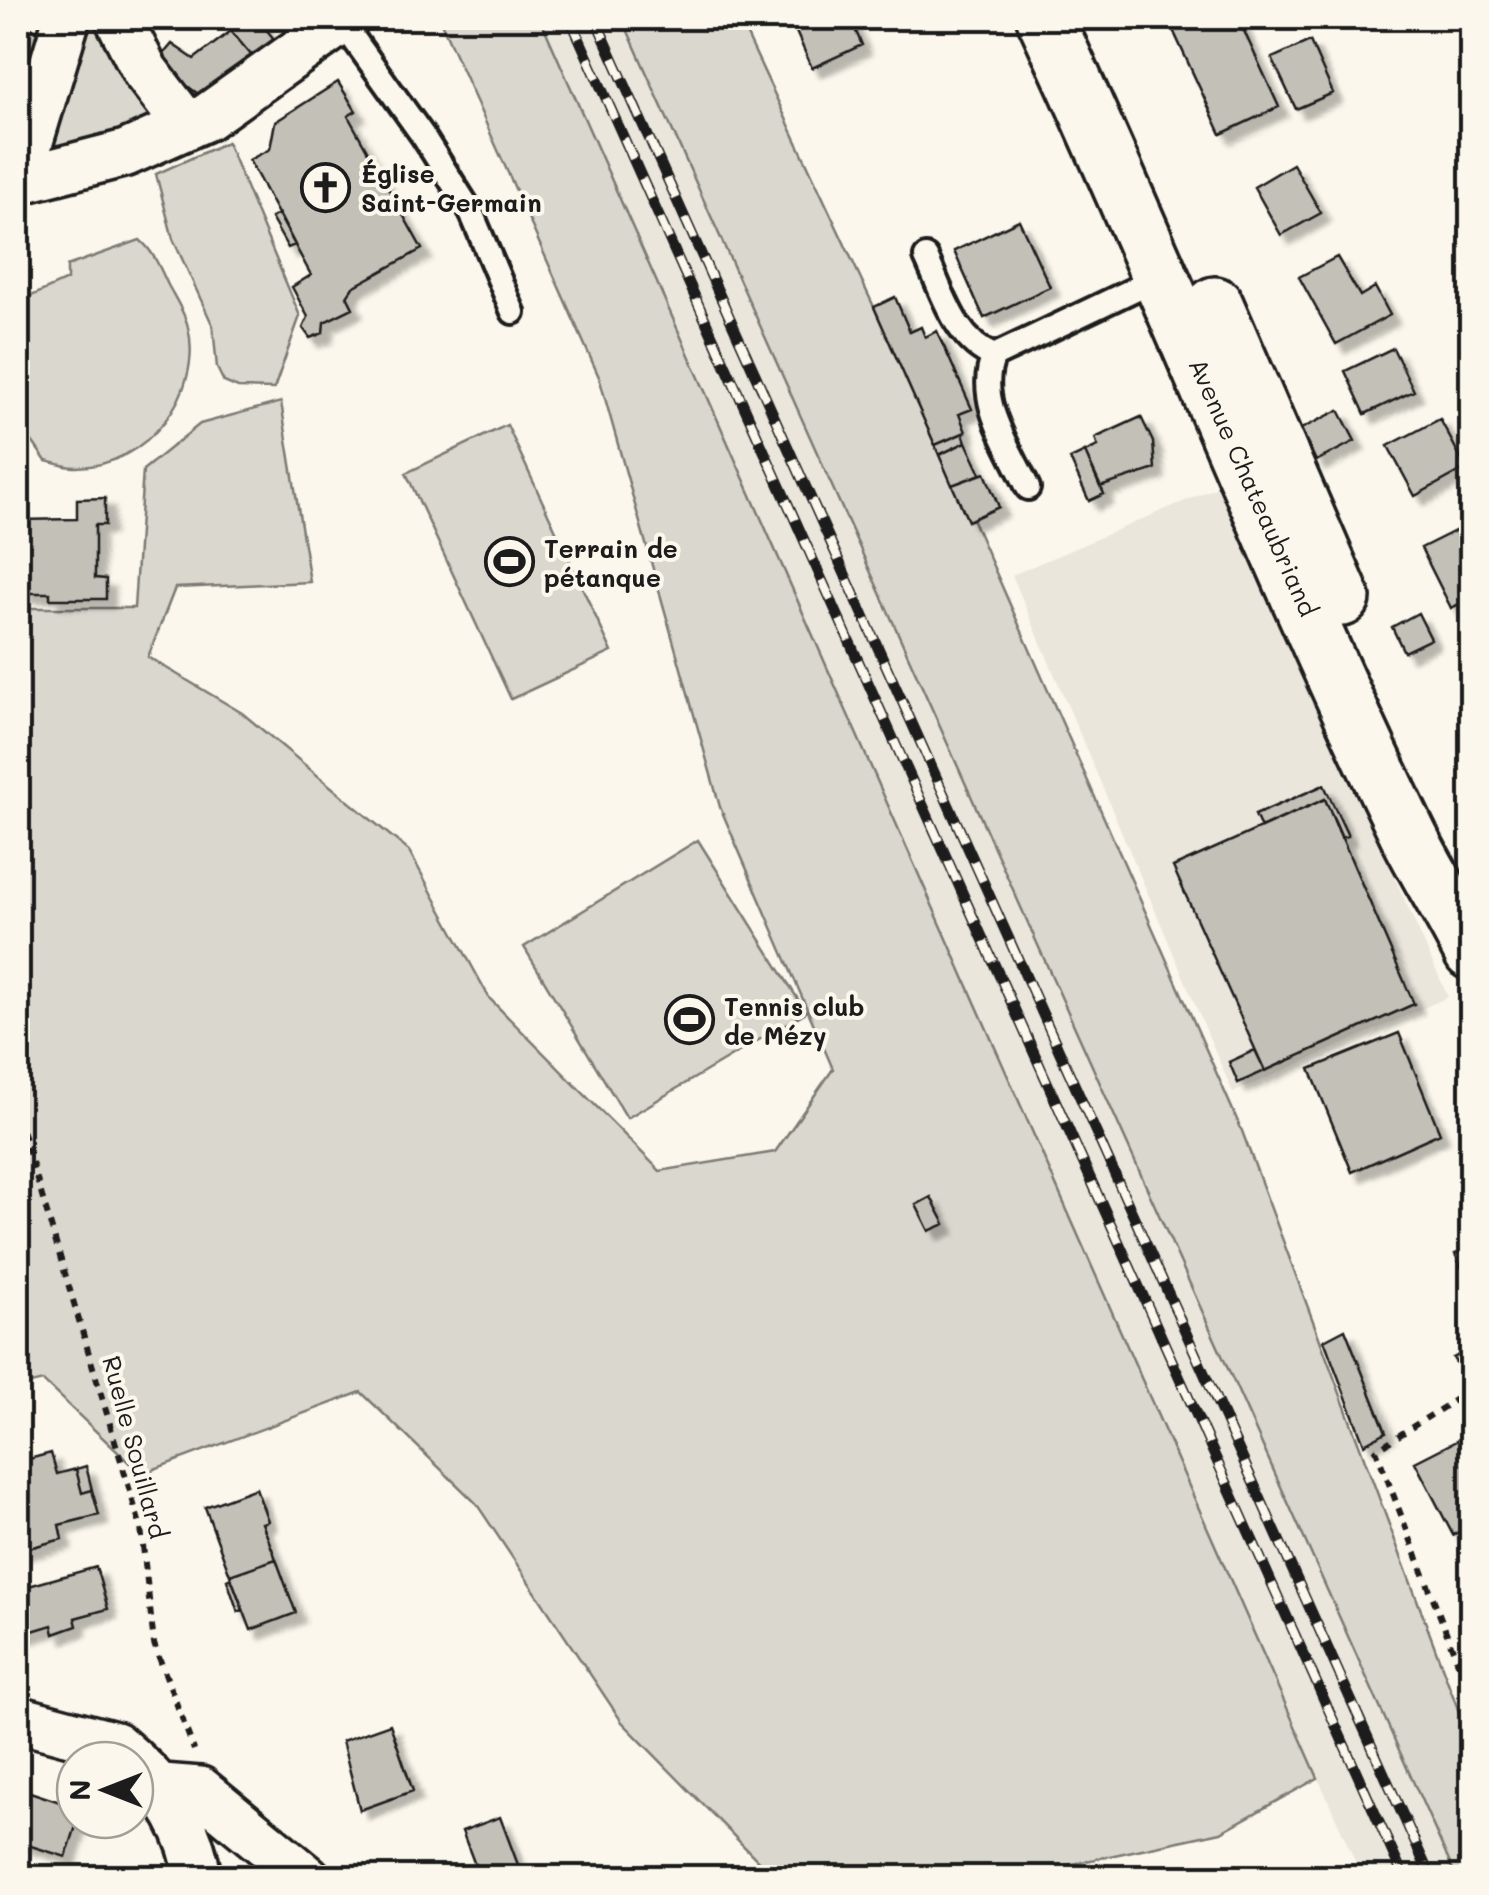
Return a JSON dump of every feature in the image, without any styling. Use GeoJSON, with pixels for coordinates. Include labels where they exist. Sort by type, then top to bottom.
{"type":"FeatureCollection","features":[{"type":"Feature","properties":{"kind":"main road","name":"Avenue Chateaubriand"},"geometry":{"type":"LineString","coordinates":[[1045,18],[1407,831],[1472,952]]}},
{"type":"Feature","properties":{"kind":"main road","name":"Avenue Chateaubriand"},"geometry":{"type":"LineString","coordinates":[[1087,18],[1472,883]]}},
{"type":"Feature","properties":{"kind":"street"},"geometry":{"type":"LineString","coordinates":[[18,181],[67,18]]}},
{"type":"Feature","properties":{"kind":"street"},"geometry":{"type":"LineString","coordinates":[[118,18],[146,71],[197,122]]}},
{"type":"Feature","properties":{"kind":"street"},"geometry":{"type":"LineString","coordinates":[[18,181],[126,153],[197,122],[343,20]]}},
{"type":"Feature","properties":{"kind":"street"},"geometry":{"type":"LineString","coordinates":[[18,1719],[115,1745],[307,1878]]}},
{"type":"Feature","properties":{"kind":"street"},"geometry":{"type":"LineString","coordinates":[[157,1775],[195,1856],[198,1878]]}},
{"type":"Feature","properties":{"kind":"lane"},"geometry":{"type":"LineString","coordinates":[[343,20],[471,212],[513,312]]}},
{"type":"Feature","properties":{"kind":"lane"},"geometry":{"type":"LineString","coordinates":[[926,257],[961,332],[974,348],[994,356]]}},
{"type":"Feature","properties":{"kind":"lane"},"geometry":{"type":"LineString","coordinates":[[1028,488],[987,396],[986,374],[994,356],[1163,276]]}},
{"type":"Feature","properties":{"kind":"path","name":"Ruelle Souillard"},"geometry":{"type":"LineString","coordinates":[[18,1116],[141,1528],[154,1644],[192,1737],[157,1775]]}},
{"type":"Feature","properties":{"kind":"path"},"geometry":{"type":"LineString","coordinates":[[1472,1389],[1376,1450],[1472,1699]]}},
{"type":"Feature","properties":{"kind":"shaded area"},"geometry":{"type":"Polygon","coordinates":[[[79,18],[102,18],[156,126],[52,150],[79,18]]]}},
{"type":"Feature","properties":{"kind":"shaded area"},"geometry":{"type":"Polygon","coordinates":[[[439,18],[540,18],[1318,1778],[1221,1832],[1012,1877],[774,1877],[622,1722],[476,1503],[361,1392],[141,1474],[43,1381],[18,1387],[18,608],[134,608],[143,470],[200,424],[281,402],[310,582],[175,588],[148,657],[242,713],[409,851],[490,999],[660,1171],[775,1152],[833,1069],[720,807],[599,377],[439,18]]]}},
{"type":"Feature","properties":{"kind":"shaded area"},"geometry":{"type":"Polygon","coordinates":[[[540,18],[622,18],[1456,1877],[1362,1877],[540,18]]]}},
{"type":"Feature","properties":{"kind":"shaded area"},"geometry":{"type":"Polygon","coordinates":[[[622,18],[739,18],[960,491],[1242,1131],[1471,1744],[1471,1877],[1456,1877],[622,18]]]}},
{"type":"Feature","properties":{"kind":"shaded area"},"geometry":{"type":"Polygon","coordinates":[[[227,142],[300,316],[274,389],[238,388],[224,382],[217,368],[213,326],[173,239],[156,174],[227,142]]]}},
{"type":"Feature","properties":{"kind":"shaded area"},"geometry":{"type":"Polygon","coordinates":[[[140,240],[156,261],[188,327],[191,352],[178,400],[147,440],[126,454],[102,464],[77,467],[46,461],[18,421],[18,302],[67,280],[67,266],[140,240]]]}},
{"type":"Feature","properties":{"kind":"shaded area","name":"Terrain de pétanque"},"geometry":{"type":"Polygon","coordinates":[[[507,425],[612,652],[511,699],[406,473],[507,425]]]}},
{"type":"Feature","properties":{"kind":"shaded area"},"geometry":{"type":"Polygon","coordinates":[[[1220,486],[1448,997],[1233,1093],[1012,575],[1220,486]]]}},
{"type":"Feature","properties":{"kind":"shaded area"},"geometry":{"type":"Polygon","coordinates":[[[698,840],[806,1012],[627,1118],[524,947],[698,840]]]}},
{"type":"Feature","properties":{"kind":"building"},"geometry":{"type":"Polygon","coordinates":[[[249,18],[257,18],[274,39],[252,56],[231,31],[249,18]]]}},
{"type":"Feature","properties":{"kind":"building"},"geometry":{"type":"Polygon","coordinates":[[[790,18],[850,18],[862,45],[812,68],[790,18]]]}},
{"type":"Feature","properties":{"kind":"building"},"geometry":{"type":"Polygon","coordinates":[[[1199,18],[1238,18],[1279,107],[1221,134],[1173,30],[1199,18]]]}},
{"type":"Feature","properties":{"kind":"building"},"geometry":{"type":"Polygon","coordinates":[[[26,27],[44,31],[34,63],[18,60],[26,27]]]}},
{"type":"Feature","properties":{"kind":"building"},"geometry":{"type":"Polygon","coordinates":[[[231,31],[252,56],[201,96],[156,63],[172,44],[194,59],[231,31]]]}},
{"type":"Feature","properties":{"kind":"building"},"geometry":{"type":"Polygon","coordinates":[[[1310,41],[1333,93],[1296,109],[1272,58],[1310,41]]]}},
{"type":"Feature","properties":{"kind":"building","name":"Église Saint-Germain"},"geometry":{"type":"Polygon","coordinates":[[[338,82],[356,111],[348,116],[422,249],[353,287],[347,296],[353,308],[324,322],[323,333],[310,338],[303,328],[308,317],[292,287],[311,275],[249,160],[270,149],[275,122],[338,82]]]}},
{"type":"Feature","properties":{"kind":"building"},"geometry":{"type":"Polygon","coordinates":[[[1293,164],[1321,213],[1281,235],[1254,187],[1293,164]]]}},
{"type":"Feature","properties":{"kind":"building"},"geometry":{"type":"Polygon","coordinates":[[[279,214],[295,245],[288,248],[271,218],[279,214]]]}},
{"type":"Feature","properties":{"kind":"building"},"geometry":{"type":"Polygon","coordinates":[[[1019,220],[1050,287],[984,318],[954,251],[1019,220]]]}},
{"type":"Feature","properties":{"kind":"building"},"geometry":{"type":"Polygon","coordinates":[[[1337,257],[1360,296],[1375,287],[1390,315],[1336,344],[1299,277],[1337,257]]]}},
{"type":"Feature","properties":{"kind":"building"},"geometry":{"type":"Polygon","coordinates":[[[895,297],[910,332],[921,327],[925,337],[937,331],[972,409],[959,414],[966,432],[935,445],[874,307],[895,297]]]}},
{"type":"Feature","properties":{"kind":"building"},"geometry":{"type":"Polygon","coordinates":[[[1393,348],[1414,391],[1365,414],[1345,371],[1393,348]]]}},
{"type":"Feature","properties":{"kind":"building"},"geometry":{"type":"Polygon","coordinates":[[[1339,410],[1355,441],[1316,461],[1301,429],[1339,410]]]}},
{"type":"Feature","properties":{"kind":"building"},"geometry":{"type":"Polygon","coordinates":[[[1141,417],[1153,442],[1155,469],[1100,487],[1085,452],[1098,446],[1095,438],[1141,417]]]}},
{"type":"Feature","properties":{"kind":"building"},"geometry":{"type":"Polygon","coordinates":[[[1440,419],[1466,468],[1415,496],[1388,446],[1440,419]]]}},
{"type":"Feature","properties":{"kind":"building"},"geometry":{"type":"Polygon","coordinates":[[[963,433],[966,442],[939,455],[935,445],[963,433]]]}},
{"type":"Feature","properties":{"kind":"building"},"geometry":{"type":"Polygon","coordinates":[[[966,442],[981,474],[952,485],[939,455],[966,442]]]}},
{"type":"Feature","properties":{"kind":"building"},"geometry":{"type":"Polygon","coordinates":[[[1085,452],[1104,494],[1089,501],[1070,459],[1085,452]]]}},
{"type":"Feature","properties":{"kind":"building"},"geometry":{"type":"Polygon","coordinates":[[[985,473],[999,507],[968,521],[952,485],[985,473]]]}},
{"type":"Feature","properties":{"kind":"building"},"geometry":{"type":"Polygon","coordinates":[[[105,498],[105,525],[95,525],[95,578],[106,579],[106,599],[50,599],[50,593],[23,593],[18,520],[77,519],[77,499],[105,498]]]}},
{"type":"Feature","properties":{"kind":"building"},"geometry":{"type":"Polygon","coordinates":[[[1469,524],[1472,598],[1451,608],[1421,548],[1469,524]]]}},
{"type":"Feature","properties":{"kind":"building"},"geometry":{"type":"Polygon","coordinates":[[[1418,613],[1431,639],[1404,652],[1392,627],[1418,613]]]}},
{"type":"Feature","properties":{"kind":"building"},"geometry":{"type":"Polygon","coordinates":[[[1324,785],[1348,836],[1341,838],[1325,799],[1261,828],[1255,815],[1324,785]]]}},
{"type":"Feature","properties":{"kind":"building"},"geometry":{"type":"Polygon","coordinates":[[[1325,799],[1414,1004],[1265,1071],[1173,867],[1325,799]]]}},
{"type":"Feature","properties":{"kind":"building"},"geometry":{"type":"Polygon","coordinates":[[[1399,1033],[1440,1133],[1352,1172],[1310,1069],[1399,1033]]]}},
{"type":"Feature","properties":{"kind":"building"},"geometry":{"type":"Polygon","coordinates":[[[1255,1050],[1265,1071],[1238,1083],[1229,1062],[1255,1050]]]}},
{"type":"Feature","properties":{"kind":"building"},"geometry":{"type":"Polygon","coordinates":[[[931,1197],[945,1224],[929,1231],[916,1205],[931,1197]]]}},
{"type":"Feature","properties":{"kind":"building"},"geometry":{"type":"Polygon","coordinates":[[[1472,1246],[1472,1262],[1462,1268],[1455,1254],[1472,1246]]]}},
{"type":"Feature","properties":{"kind":"building"},"geometry":{"type":"Polygon","coordinates":[[[1345,1329],[1386,1432],[1364,1444],[1324,1340],[1345,1329]]]}},
{"type":"Feature","properties":{"kind":"building"},"geometry":{"type":"Polygon","coordinates":[[[1472,1348],[1472,1379],[1467,1381],[1453,1358],[1472,1348]]]}},
{"type":"Feature","properties":{"kind":"building"},"geometry":{"type":"Polygon","coordinates":[[[1468,1427],[1472,1525],[1453,1535],[1415,1462],[1464,1437],[1461,1430],[1468,1427]]]}},
{"type":"Feature","properties":{"kind":"building"},"geometry":{"type":"Polygon","coordinates":[[[51,1453],[57,1474],[76,1469],[82,1493],[92,1490],[99,1515],[59,1525],[62,1539],[18,1551],[18,1462],[51,1453]]]}},
{"type":"Feature","properties":{"kind":"building"},"geometry":{"type":"Polygon","coordinates":[[[86,1466],[92,1490],[82,1493],[76,1469],[86,1466]]]}},
{"type":"Feature","properties":{"kind":"building"},"geometry":{"type":"Polygon","coordinates":[[[256,1488],[268,1521],[262,1523],[276,1559],[230,1575],[205,1507],[256,1488]]]}},
{"type":"Feature","properties":{"kind":"building"},"geometry":{"type":"Polygon","coordinates":[[[276,1559],[296,1613],[251,1630],[230,1575],[276,1559]]]}},
{"type":"Feature","properties":{"kind":"building"},"geometry":{"type":"Polygon","coordinates":[[[96,1567],[108,1609],[75,1618],[77,1626],[54,1634],[52,1625],[19,1635],[18,1589],[96,1567]]]}},
{"type":"Feature","properties":{"kind":"building"},"geometry":{"type":"Polygon","coordinates":[[[231,1578],[243,1610],[238,1612],[227,1580],[231,1578]]]}},
{"type":"Feature","properties":{"kind":"building"},"geometry":{"type":"Polygon","coordinates":[[[390,1724],[413,1791],[360,1810],[342,1741],[390,1724]]]}},
{"type":"Feature","properties":{"kind":"building"},"geometry":{"type":"Polygon","coordinates":[[[18,1788],[55,1800],[55,1840],[72,1840],[66,1857],[18,1842],[18,1788]]]}},
{"type":"Feature","properties":{"kind":"building"},"geometry":{"type":"Polygon","coordinates":[[[500,1817],[523,1878],[474,1878],[470,1868],[475,1865],[462,1831],[500,1817]]]}},
{"type":"Feature","properties":{"kind":"railway"},"geometry":{"type":"LineString","coordinates":[[570,18],[1404,1878]]}},
{"type":"Feature","properties":{"kind":"railway"},"geometry":{"type":"LineString","coordinates":[[595,18],[1431,1878]]}},
{"type":"Feature","properties":{"kind":"place","name":"Église Saint-Germain"},"geometry":{"type":"Point","coordinates":[326,187]}},
{"type":"Feature","properties":{"kind":"place","name":"Terrain de pétanque"},"geometry":{"type":"Point","coordinates":[509,562]}},
{"type":"Feature","properties":{"kind":"place","name":"Tennis club de Mézy"},"geometry":{"type":"Point","coordinates":[689,1020]}}]}
